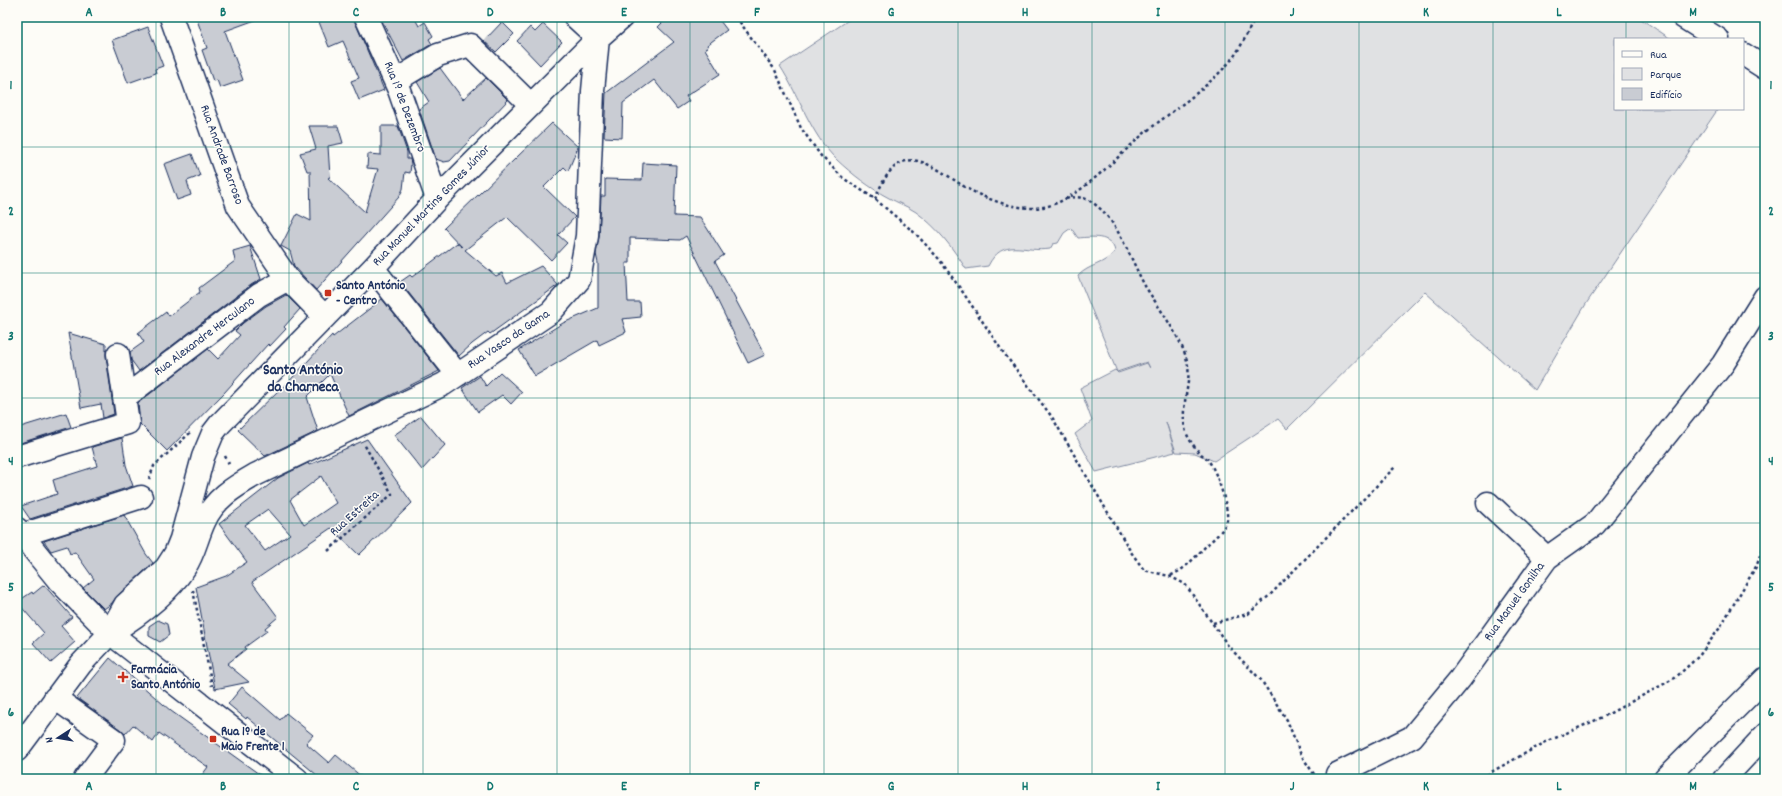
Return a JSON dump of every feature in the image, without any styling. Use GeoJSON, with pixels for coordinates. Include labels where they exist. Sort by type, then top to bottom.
{"type":"FeatureCollection","features":[{"type":"Feature","properties":{"kind":"main road","name":"Rua Andrade Barroso"},"geometry":{"type":"LineString","coordinates":[[171,17],[238,206],[288,279],[325,317]]}},
{"type":"Feature","properties":{"kind":"main road","name":"Rua 1º de Dezembro"},"geometry":{"type":"LineString","coordinates":[[366,17],[395,81],[437,199]]}},
{"type":"Feature","properties":{"kind":"main road"},"geometry":{"type":"LineString","coordinates":[[575,17],[598,38]]}},
{"type":"Feature","properties":{"kind":"main road","name":"Rua Manuel Martins Gomes Júnior"},"geometry":{"type":"LineString","coordinates":[[110,633],[125,605],[166,568],[175,554],[181,539],[199,468],[213,433],[373,268],[437,199],[598,38],[622,17]]}},
{"type":"Feature","properties":{"kind":"main road"},"geometry":{"type":"LineString","coordinates":[[1683,17],[1716,38]]}},
{"type":"Feature","properties":{"kind":"main road","name":"Rua Vasco da Gama"},"geometry":{"type":"LineString","coordinates":[[110,633],[136,617],[176,580],[187,566],[204,521],[213,507],[228,491],[255,475],[444,384],[552,312],[579,280],[587,236],[593,91],[598,38]]}},
{"type":"Feature","properties":{"kind":"main road"},"geometry":{"type":"LineString","coordinates":[[395,81],[438,55],[470,45],[531,105]]}},
{"type":"Feature","properties":{"kind":"main road"},"geometry":{"type":"LineString","coordinates":[[1744,55],[1765,68]]}},
{"type":"Feature","properties":{"kind":"main road"},"geometry":{"type":"LineString","coordinates":[[373,268],[458,375]]}},
{"type":"Feature","properties":{"kind":"main road","name":"Rua Alexandre Herculano"},"geometry":{"type":"LineString","coordinates":[[124,398],[259,295],[288,279]]}},
{"type":"Feature","properties":{"kind":"main road","name":"Rua Manuel Gonilha"},"geometry":{"type":"LineString","coordinates":[[1328,776],[1412,737],[1460,679],[1547,558],[1595,524],[1723,364],[1765,297]]}},
{"type":"Feature","properties":{"kind":"main road"},"geometry":{"type":"LineString","coordinates":[[17,458],[128,423],[118,354]]}},
{"type":"Feature","properties":{"kind":"main road"},"geometry":{"type":"LineString","coordinates":[[199,468],[201,477],[210,488],[217,491],[228,491]]}},
{"type":"Feature","properties":{"kind":"main road"},"geometry":{"type":"LineString","coordinates":[[141,497],[19,532],[59,581],[110,633],[297,779]]}},
{"type":"Feature","properties":{"kind":"main road"},"geometry":{"type":"LineString","coordinates":[[1488,503],[1547,558]]}},
{"type":"Feature","properties":{"kind":"main road"},"geometry":{"type":"LineString","coordinates":[[17,750],[81,664],[110,633]]}},
{"type":"Feature","properties":{"kind":"main road"},"geometry":{"type":"LineString","coordinates":[[1665,779],[1765,679]]}},
{"type":"Feature","properties":{"kind":"main road"},"geometry":{"type":"LineString","coordinates":[[55,698],[114,740],[85,779]]}},
{"type":"Feature","properties":{"kind":"main road"},"geometry":{"type":"LineString","coordinates":[[1724,779],[1765,735]]}},
{"type":"Feature","properties":{"kind":"path"},"geometry":{"type":"LineString","coordinates":[[736,17],[775,70],[801,128],[821,156],[843,178],[875,199],[916,234],[939,259],[1003,352],[1052,417],[1131,552],[1144,570],[1169,576],[1185,584],[1229,646],[1261,680],[1287,720],[1301,755],[1328,776]]}},
{"type":"Feature","properties":{"kind":"path"},"geometry":{"type":"LineString","coordinates":[[1053,204],[1082,188],[1146,132],[1204,88],[1239,49],[1255,17]]}},
{"type":"Feature","properties":{"kind":"path"},"geometry":{"type":"LineString","coordinates":[[875,199],[881,184],[892,169],[906,161],[913,160],[927,164],[970,190],[1007,204],[1029,208],[1043,207],[1071,198],[1087,198],[1098,206],[1108,217],[1145,285],[1183,349],[1189,366],[1183,415],[1186,432],[1197,450],[1208,459],[1218,478],[1227,520],[1218,534],[1198,554],[1178,573],[1169,576]]}},
{"type":"Feature","properties":{"kind":"path","name":"Rua Estreita"},"geometry":{"type":"LineString","coordinates":[[328,551],[392,494],[355,428]]}},
{"type":"Feature","properties":{"kind":"path"},"geometry":{"type":"LineString","coordinates":[[1213,623],[1248,614],[1271,594],[1395,468]]}},
{"type":"Feature","properties":{"kind":"path"},"geometry":{"type":"LineString","coordinates":[[1482,779],[1492,771],[1546,742],[1603,717],[1675,678],[1699,656],[1719,629],[1757,566],[1765,540]]}},
{"type":"Feature","properties":{"kind":"path"},"geometry":{"type":"LineString","coordinates":[[176,580],[192,588],[212,686]]}},
{"type":"Feature","properties":{"kind":"green space"},"geometry":{"type":"Polygon","coordinates":[[[853,17],[1638,17],[1670,38],[1614,38],[1614,110],[1717,110],[1586,304],[1535,390],[1425,292],[1287,429],[1278,419],[1214,461],[1195,453],[1176,452],[1166,422],[1175,452],[1096,472],[1075,434],[1092,421],[1080,388],[1115,370],[1117,372],[1078,276],[1082,272],[1111,256],[1115,251],[1113,246],[1105,239],[1089,237],[1078,238],[1071,228],[1064,233],[1058,243],[1053,244],[1050,249],[1040,250],[1007,248],[1000,251],[988,266],[966,269],[944,238],[924,218],[913,210],[875,190],[837,160],[812,127],[780,66],[853,17]],[[1147,362],[1117,372],[1118,373],[1147,363],[1150,368],[1147,362]]]}},
{"type":"Feature","properties":{"kind":"building"},"geometry":{"type":"Polygon","coordinates":[[[196,17],[257,17],[258,19],[225,31],[243,80],[220,88],[217,80],[213,81],[202,50],[207,48],[196,17]]]}},
{"type":"Feature","properties":{"kind":"building"},"geometry":{"type":"Polygon","coordinates":[[[317,17],[353,17],[384,90],[359,100],[351,81],[359,78],[343,41],[329,47],[317,17]]]}},
{"type":"Feature","properties":{"kind":"building"},"geometry":{"type":"Polygon","coordinates":[[[380,17],[414,17],[419,26],[425,22],[433,36],[429,39],[432,44],[403,61],[380,17]]]}},
{"type":"Feature","properties":{"kind":"building"},"geometry":{"type":"Polygon","coordinates":[[[668,17],[717,17],[727,30],[707,45],[708,47],[705,49],[720,74],[686,96],[689,101],[677,109],[654,80],[623,103],[622,138],[604,137],[606,93],[674,42],[658,27],[668,17]]]}},
{"type":"Feature","properties":{"kind":"building"},"geometry":{"type":"Polygon","coordinates":[[[502,22],[514,34],[496,52],[484,41],[502,22]]]}},
{"type":"Feature","properties":{"kind":"building"},"geometry":{"type":"Polygon","coordinates":[[[543,24],[562,42],[540,65],[517,41],[530,27],[535,32],[543,24]]]}},
{"type":"Feature","properties":{"kind":"building"},"geometry":{"type":"Polygon","coordinates":[[[148,27],[163,66],[155,69],[156,73],[128,83],[112,40],[148,27]]]}},
{"type":"Feature","properties":{"kind":"building"},"geometry":{"type":"Polygon","coordinates":[[[440,68],[463,99],[486,78],[508,100],[450,161],[444,162],[436,159],[419,109],[429,102],[417,82],[440,68]]]}},
{"type":"Feature","properties":{"kind":"building"},"geometry":{"type":"Polygon","coordinates":[[[552,123],[578,147],[568,171],[564,167],[544,187],[575,217],[558,235],[567,243],[551,260],[507,217],[465,250],[496,276],[502,273],[507,283],[541,266],[558,285],[490,334],[488,332],[459,356],[400,282],[410,275],[412,277],[457,243],[462,247],[444,228],[552,123]]]}},
{"type":"Feature","properties":{"kind":"building"},"geometry":{"type":"Polygon","coordinates":[[[309,126],[338,126],[343,143],[328,146],[330,177],[328,178],[365,212],[378,169],[367,168],[368,154],[381,155],[381,126],[398,126],[407,152],[407,159],[410,159],[411,164],[410,173],[405,172],[403,189],[399,197],[316,290],[294,266],[290,251],[281,246],[297,214],[311,221],[310,171],[307,171],[300,153],[316,149],[309,126]]]}},
{"type":"Feature","properties":{"kind":"building"},"geometry":{"type":"Polygon","coordinates":[[[192,154],[200,176],[187,181],[191,195],[177,200],[164,164],[192,154]]]}},
{"type":"Feature","properties":{"kind":"building"},"geometry":{"type":"Polygon","coordinates":[[[643,163],[676,165],[674,216],[700,217],[724,255],[715,261],[765,355],[748,363],[686,236],[680,240],[630,238],[630,263],[626,263],[628,302],[640,302],[641,317],[622,319],[626,332],[599,345],[597,340],[535,376],[519,350],[563,323],[598,308],[598,263],[596,254],[599,237],[601,196],[605,196],[605,179],[642,180],[643,163]]]}},
{"type":"Feature","properties":{"kind":"building"},"geometry":{"type":"Polygon","coordinates":[[[250,246],[261,279],[251,285],[139,371],[131,360],[130,352],[144,342],[138,333],[166,312],[169,316],[200,292],[199,288],[235,261],[233,251],[250,246]]]}},
{"type":"Feature","properties":{"kind":"building"},"geometry":{"type":"Polygon","coordinates":[[[286,295],[300,309],[284,327],[286,329],[270,346],[268,344],[224,393],[167,451],[140,424],[138,403],[208,349],[218,359],[240,335],[235,331],[243,323],[266,306],[286,295]]]}},
{"type":"Feature","properties":{"kind":"building"},"geometry":{"type":"Polygon","coordinates":[[[382,299],[439,371],[349,416],[330,374],[307,397],[318,431],[265,456],[238,430],[281,388],[282,389],[332,335],[333,337],[382,299]]]}},
{"type":"Feature","properties":{"kind":"building"},"geometry":{"type":"Polygon","coordinates":[[[68,333],[106,344],[106,356],[114,414],[103,418],[101,404],[81,408],[68,333]]]}},
{"type":"Feature","properties":{"kind":"building"},"geometry":{"type":"Polygon","coordinates":[[[500,372],[522,392],[511,404],[502,395],[478,412],[462,388],[480,376],[486,386],[500,372]]]}},
{"type":"Feature","properties":{"kind":"building"},"geometry":{"type":"Polygon","coordinates":[[[66,413],[71,427],[17,444],[17,428],[66,413]]]}},
{"type":"Feature","properties":{"kind":"building"},"geometry":{"type":"Polygon","coordinates":[[[421,416],[445,445],[422,470],[394,435],[421,416]]]}},
{"type":"Feature","properties":{"kind":"building"},"geometry":{"type":"Polygon","coordinates":[[[122,438],[126,465],[133,486],[30,519],[21,506],[57,494],[53,480],[97,466],[92,447],[122,438]]]}},
{"type":"Feature","properties":{"kind":"building"},"geometry":{"type":"Polygon","coordinates":[[[367,439],[412,503],[359,555],[331,528],[252,582],[278,617],[265,628],[267,631],[245,647],[246,649],[227,664],[249,682],[215,689],[196,587],[226,576],[247,562],[219,524],[278,478],[308,463],[309,465],[367,439]],[[321,476],[290,500],[304,525],[336,503],[321,476]],[[268,509],[245,525],[265,551],[290,534],[268,509]]]}},
{"type":"Feature","properties":{"kind":"building"},"geometry":{"type":"Polygon","coordinates":[[[124,515],[146,554],[153,563],[104,609],[83,588],[94,579],[75,552],[70,554],[67,546],[51,551],[44,541],[124,515]]]}},
{"type":"Feature","properties":{"kind":"building"},"geometry":{"type":"Polygon","coordinates":[[[44,585],[72,617],[61,626],[75,642],[51,663],[33,643],[44,633],[17,602],[32,592],[33,594],[44,585]]]}},
{"type":"Feature","properties":{"kind":"building"},"geometry":{"type":"Polygon","coordinates":[[[158,620],[167,624],[169,635],[160,642],[149,636],[149,626],[158,620]]]}},
{"type":"Feature","properties":{"kind":"building"},"geometry":{"type":"Polygon","coordinates":[[[110,658],[171,711],[266,779],[199,779],[208,767],[159,733],[153,742],[133,725],[125,734],[77,698],[110,658]]]}},
{"type":"Feature","properties":{"kind":"building"},"geometry":{"type":"Polygon","coordinates":[[[242,687],[280,720],[286,713],[313,735],[306,743],[329,763],[336,755],[364,779],[315,779],[318,776],[247,717],[246,719],[228,704],[242,687]]]}},
{"type":"Feature","properties":{"kind":"place","name":"Santo António - Centro"},"geometry":{"type":"Point","coordinates":[328,293]}},
{"type":"Feature","properties":{"kind":"place","name":"Farmácia Santo António"},"geometry":{"type":"Point","coordinates":[123,677]}},
{"type":"Feature","properties":{"kind":"place","name":"Rua 1º de Maio Frente 1"},"geometry":{"type":"Point","coordinates":[213,739]}},
{"type":"Feature","properties":{"kind":"district","name":"Santo António da Charneca"},"geometry":{"type":"Point","coordinates":[303,380]}}]}
